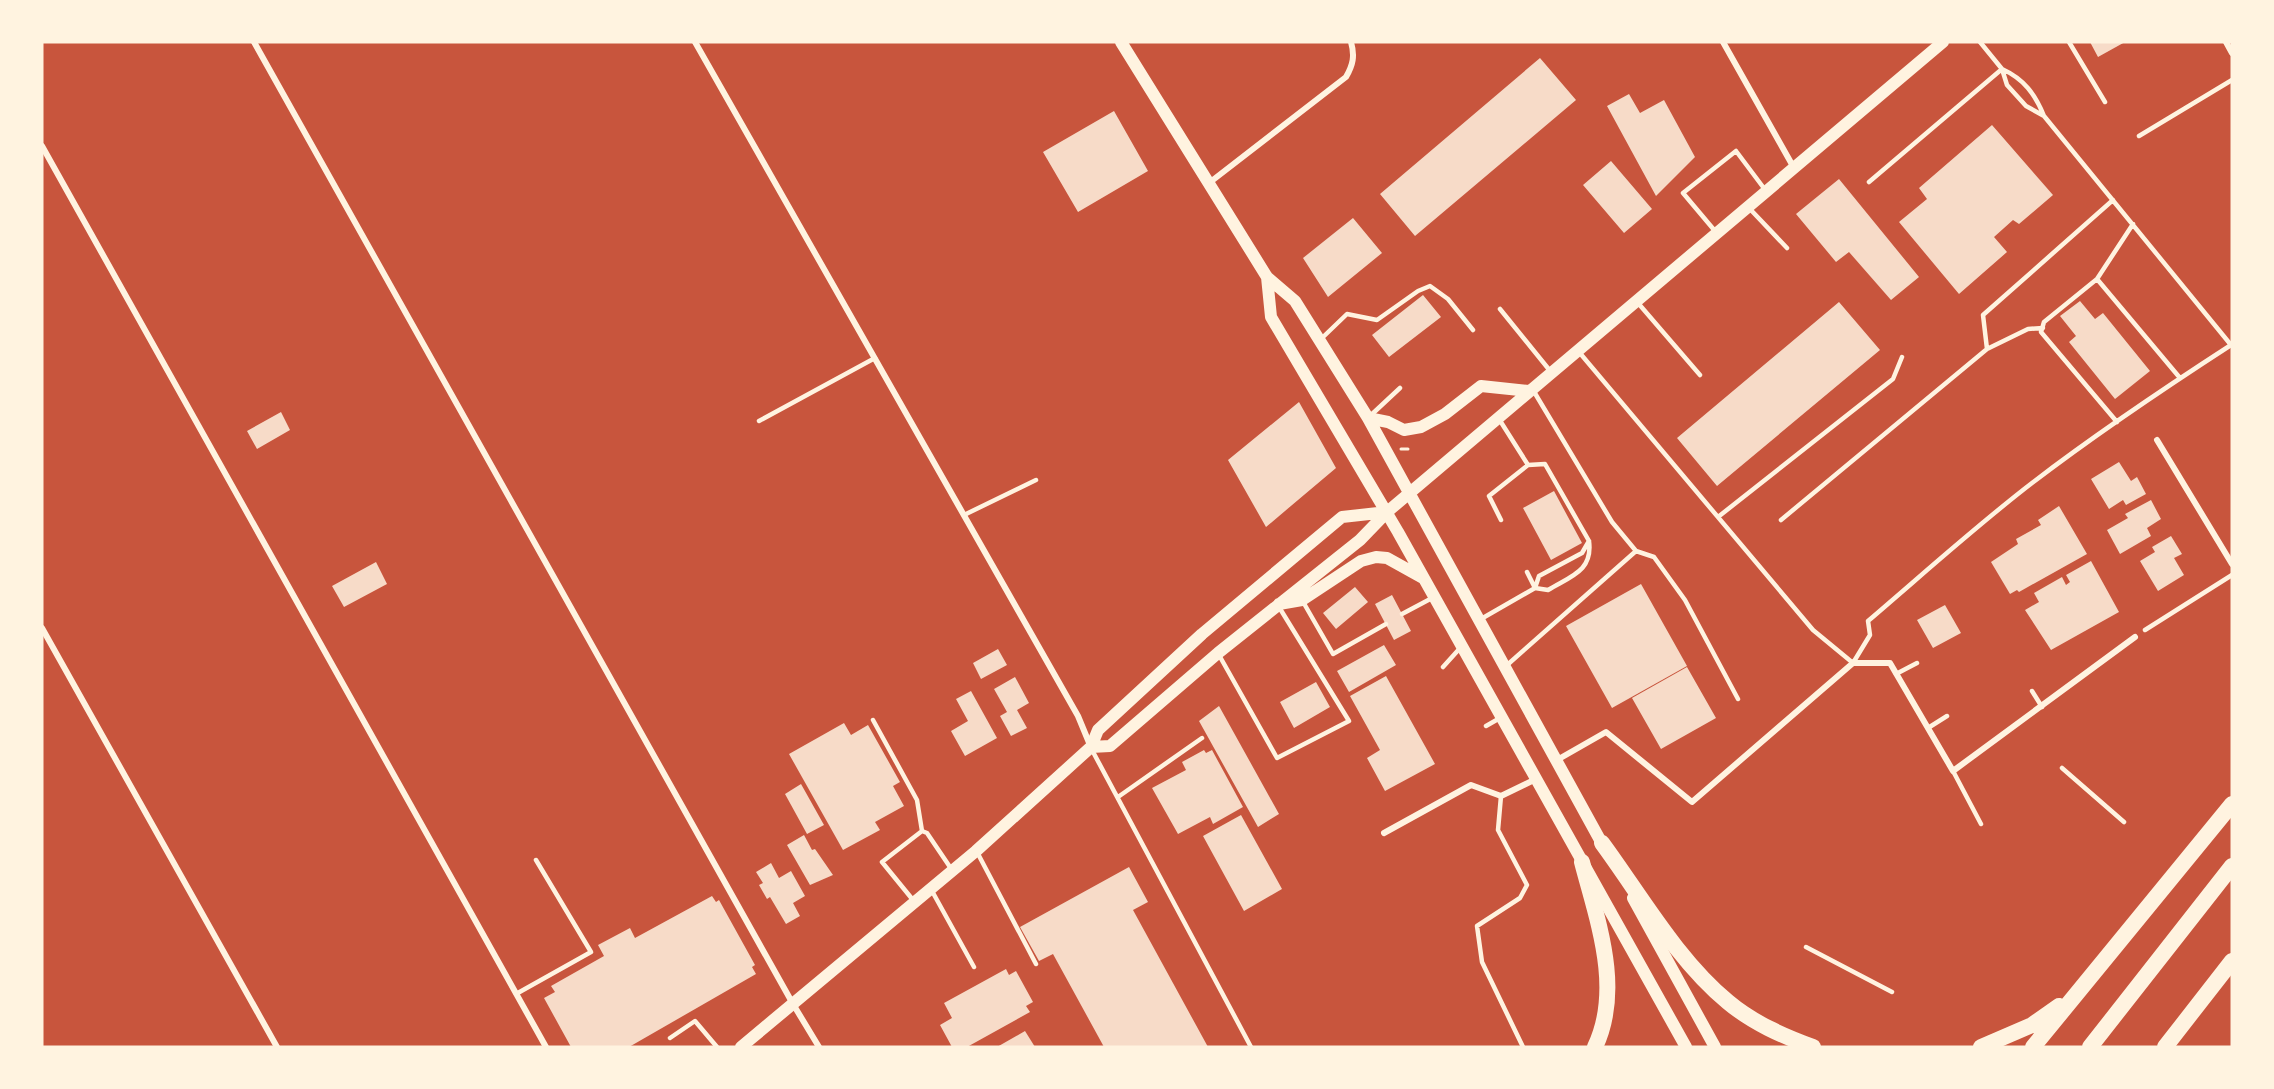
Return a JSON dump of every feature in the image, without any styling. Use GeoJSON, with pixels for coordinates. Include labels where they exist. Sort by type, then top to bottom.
{"type":"FeatureCollection","features":[{"type":"Feature","properties":{"kind":"highway"},"geometry":{"type":"LineString","coordinates":[[2033,1047],[2232,804]]}},
{"type":"Feature","properties":{"kind":"highway"},"geometry":{"type":"LineString","coordinates":[[1602,843],[1688,962],[1728,1002],[1775,1033],[1813,1047]]}},
{"type":"Feature","properties":{"kind":"highway"},"geometry":{"type":"LineString","coordinates":[[1582,861],[1606,963],[1608,995],[1600,1037],[1595,1047]]}},
{"type":"Feature","properties":{"kind":"highway"},"geometry":{"type":"LineString","coordinates":[[2090,1047],[2232,866]]}},
{"type":"Feature","properties":{"kind":"highway"},"geometry":{"type":"LineString","coordinates":[[2165,1047],[2232,961]]}},
{"type":"Feature","properties":{"kind":"highway"},"geometry":{"type":"LineString","coordinates":[[1981,1047],[2032,1025],[2072,997]]}},
{"type":"Feature","properties":{"kind":"main road"},"geometry":{"type":"LineString","coordinates":[[1121,42],[1267,277],[1295,301],[1368,418],[1481,619],[1714,1047]]}},
{"type":"Feature","properties":{"kind":"main road"},"geometry":{"type":"LineString","coordinates":[[1091,747],[1110,746],[1218,652],[1360,540],[1409,493],[1943,42]]}},
{"type":"Feature","properties":{"kind":"main road"},"geometry":{"type":"LineString","coordinates":[[1267,277],[1271,317],[1387,512],[1686,1047]]}},
{"type":"Feature","properties":{"kind":"main road"},"geometry":{"type":"LineString","coordinates":[[1368,418],[1388,422],[1404,430],[1421,427],[1445,414],[1481,386],[1530,390]]}},
{"type":"Feature","properties":{"kind":"main road"},"geometry":{"type":"LineString","coordinates":[[741,1047],[976,851],[1091,747],[1098,730],[1185,650],[1342,517],[1387,512]]}},
{"type":"Feature","properties":{"kind":"main road"},"geometry":{"type":"LineString","coordinates":[[1277,604],[1302,600],[1361,561],[1376,557],[1387,558],[1424,579]]}},
{"type":"Feature","properties":{"kind":"street"},"geometry":{"type":"LineString","coordinates":[[254,42],[819,1047]]}},
{"type":"Feature","properties":{"kind":"street"},"geometry":{"type":"LineString","coordinates":[[695,42],[1078,716],[1091,747]]}},
{"type":"Feature","properties":{"kind":"street"},"geometry":{"type":"LineString","coordinates":[[1208,183],[1346,77],[1352,67],[1354,55],[1351,42]]}},
{"type":"Feature","properties":{"kind":"street"},"geometry":{"type":"LineString","coordinates":[[1723,42],[1794,168]]}},
{"type":"Feature","properties":{"kind":"street"},"geometry":{"type":"LineString","coordinates":[[2226,42],[2232,53]]}},
{"type":"Feature","properties":{"kind":"street"},"geometry":{"type":"LineString","coordinates":[[42,146],[546,1047]]}},
{"type":"Feature","properties":{"kind":"street"},"geometry":{"type":"LineString","coordinates":[[2157,440],[2232,564]]}},
{"type":"Feature","properties":{"kind":"street"},"geometry":{"type":"LineString","coordinates":[[42,628],[278,1047]]}},
{"type":"Feature","properties":{"kind":"street"},"geometry":{"type":"LineString","coordinates":[[1557,760],[1606,732],[1692,802],[1853,663],[1890,663],[1953,771],[2135,637]]}},
{"type":"Feature","properties":{"kind":"street"},"geometry":{"type":"LineString","coordinates":[[1384,833],[1471,785],[1501,796],[1536,779]]}},
{"type":"Feature","properties":{"kind":"lane"},"geometry":{"type":"LineString","coordinates":[[1980,42],[2002,69],[2007,85],[2013,92],[2026,106],[2044,116]]}},
{"type":"Feature","properties":{"kind":"lane"},"geometry":{"type":"LineString","coordinates":[[2069,42],[2105,102]]}},
{"type":"Feature","properties":{"kind":"lane"},"geometry":{"type":"LineString","coordinates":[[1577,350],[1813,630],[1853,663],[1870,635],[1868,621],[2031,484],[2180,378],[2231,345],[2044,116],[2035,96],[2017,76],[2002,69]]}},
{"type":"Feature","properties":{"kind":"lane"},"geometry":{"type":"LineString","coordinates":[[1869,182],[2002,69]]}},
{"type":"Feature","properties":{"kind":"lane"},"geometry":{"type":"LineString","coordinates":[[2139,136],[2232,80]]}},
{"type":"Feature","properties":{"kind":"lane"},"geometry":{"type":"LineString","coordinates":[[1716,232],[1683,193],[1736,151],[1766,191]]}},
{"type":"Feature","properties":{"kind":"lane"},"geometry":{"type":"LineString","coordinates":[[1987,349],[1983,315],[2113,200]]}},
{"type":"Feature","properties":{"kind":"lane"},"geometry":{"type":"LineString","coordinates":[[1748,206],[1787,248]]}},
{"type":"Feature","properties":{"kind":"lane"},"geometry":{"type":"LineString","coordinates":[[2117,422],[2041,332],[2044,325],[2097,279],[2133,224]]}},
{"type":"Feature","properties":{"kind":"lane"},"geometry":{"type":"LineString","coordinates":[[2097,279],[2180,378]]}},
{"type":"Feature","properties":{"kind":"lane"},"geometry":{"type":"LineString","coordinates":[[1319,340],[1347,314],[1377,320],[1418,291],[1430,286],[1448,299],[1473,330]]}},
{"type":"Feature","properties":{"kind":"lane"},"geometry":{"type":"LineString","coordinates":[[1636,301],[1700,375]]}},
{"type":"Feature","properties":{"kind":"lane"},"geometry":{"type":"LineString","coordinates":[[1500,309],[1551,372]]}},
{"type":"Feature","properties":{"kind":"lane"},"geometry":{"type":"LineString","coordinates":[[1781,520],[1987,349],[2028,329],[2044,325]]}},
{"type":"Feature","properties":{"kind":"lane"},"geometry":{"type":"LineString","coordinates":[[1718,517],[1893,379],[1902,357]]}},
{"type":"Feature","properties":{"kind":"lane"},"geometry":{"type":"LineString","coordinates":[[759,421],[875,358]]}},
{"type":"Feature","properties":{"kind":"lane"},"geometry":{"type":"LineString","coordinates":[[1368,418],[1400,388]]}},
{"type":"Feature","properties":{"kind":"lane"},"geometry":{"type":"LineString","coordinates":[[1530,390],[1612,522],[1636,551],[1654,557],[1685,600],[1738,699]]}},
{"type":"Feature","properties":{"kind":"lane"},"geometry":{"type":"LineString","coordinates":[[1498,417],[1528,465]]}},
{"type":"Feature","properties":{"kind":"lane"},"geometry":{"type":"LineString","coordinates":[[1481,619],[1535,588],[1548,590],[1587,566],[1591,555],[1589,540],[1545,464],[1528,465],[1489,496],[1501,520]]}},
{"type":"Feature","properties":{"kind":"lane"},"geometry":{"type":"LineString","coordinates":[[964,515],[1036,480]]}},
{"type":"Feature","properties":{"kind":"lane"},"geometry":{"type":"LineString","coordinates":[[1535,588],[1539,576],[1582,554],[1589,540]]}},
{"type":"Feature","properties":{"kind":"lane"},"geometry":{"type":"LineString","coordinates":[[1506,666],[1636,551]]}},
{"type":"Feature","properties":{"kind":"lane"},"geometry":{"type":"LineString","coordinates":[[1527,572],[1535,588]]}},
{"type":"Feature","properties":{"kind":"lane"},"geometry":{"type":"LineString","coordinates":[[2145,630],[2232,575]]}},
{"type":"Feature","properties":{"kind":"lane"},"geometry":{"type":"LineString","coordinates":[[1402,615],[1434,597]]}},
{"type":"Feature","properties":{"kind":"lane"},"geometry":{"type":"LineString","coordinates":[[1302,600],[1333,654],[1386,624]]}},
{"type":"Feature","properties":{"kind":"lane"},"geometry":{"type":"LineString","coordinates":[[1218,652],[1277,758],[1349,721],[1277,604]]}},
{"type":"Feature","properties":{"kind":"lane"},"geometry":{"type":"LineString","coordinates":[[1443,667],[1461,647]]}},
{"type":"Feature","properties":{"kind":"lane"},"geometry":{"type":"LineString","coordinates":[[1896,674],[1917,663]]}},
{"type":"Feature","properties":{"kind":"lane"},"geometry":{"type":"LineString","coordinates":[[2032,691],[2042,707]]}},
{"type":"Feature","properties":{"kind":"lane"},"geometry":{"type":"LineString","coordinates":[[1928,728],[1947,716]]}},
{"type":"Feature","properties":{"kind":"lane"},"geometry":{"type":"LineString","coordinates":[[1486,726],[1501,718]]}},
{"type":"Feature","properties":{"kind":"lane"},"geometry":{"type":"LineString","coordinates":[[873,720],[918,801],[922,831]]}},
{"type":"Feature","properties":{"kind":"lane"},"geometry":{"type":"LineString","coordinates":[[1118,797],[1202,738]]}},
{"type":"Feature","properties":{"kind":"lane"},"geometry":{"type":"LineString","coordinates":[[1091,747],[1251,1047]]}},
{"type":"Feature","properties":{"kind":"lane"},"geometry":{"type":"LineString","coordinates":[[2062,768],[2124,822]]}},
{"type":"Feature","properties":{"kind":"lane"},"geometry":{"type":"LineString","coordinates":[[1953,771],[1981,824]]}},
{"type":"Feature","properties":{"kind":"lane"},"geometry":{"type":"LineString","coordinates":[[1501,796],[1498,830],[1527,885],[1520,898],[1477,926],[1482,962],[1523,1047]]}},
{"type":"Feature","properties":{"kind":"lane"},"geometry":{"type":"LineString","coordinates":[[922,831],[927,833],[952,870]]}},
{"type":"Feature","properties":{"kind":"lane"},"geometry":{"type":"LineString","coordinates":[[915,902],[882,862],[922,831]]}},
{"type":"Feature","properties":{"kind":"lane"},"geometry":{"type":"LineString","coordinates":[[976,851],[1036,964]]}},
{"type":"Feature","properties":{"kind":"lane"},"geometry":{"type":"LineString","coordinates":[[516,994],[591,952],[536,860]]}},
{"type":"Feature","properties":{"kind":"lane"},"geometry":{"type":"LineString","coordinates":[[931,888],[974,967]]}},
{"type":"Feature","properties":{"kind":"lane"},"geometry":{"type":"LineString","coordinates":[[1806,947],[1892,992]]}},
{"type":"Feature","properties":{"kind":"lane"},"geometry":{"type":"LineString","coordinates":[[670,1038],[695,1021],[717,1047]]}},
{"type":"Feature","properties":{"kind":"building"},"geometry":{"type":"Polygon","coordinates":[[[2090,42],[2125,42],[2098,57],[2090,42]]]}},
{"type":"Feature","properties":{"kind":"building"},"geometry":{"type":"Polygon","coordinates":[[[1540,58],[1576,100],[1415,236],[1380,194],[1540,58]]]}},
{"type":"Feature","properties":{"kind":"building"},"geometry":{"type":"Polygon","coordinates":[[[1629,94],[1640,113],[1664,100],[1695,157],[1656,196],[1607,106],[1629,94]]]}},
{"type":"Feature","properties":{"kind":"building"},"geometry":{"type":"Polygon","coordinates":[[[1114,111],[1148,171],[1078,212],[1043,152],[1114,111]]]}},
{"type":"Feature","properties":{"kind":"building"},"geometry":{"type":"Polygon","coordinates":[[[1992,125],[2053,195],[2019,224],[2013,220],[1994,237],[2007,252],[1959,294],[1899,222],[1927,199],[1919,188],[1992,125]]]}},
{"type":"Feature","properties":{"kind":"building"},"geometry":{"type":"Polygon","coordinates":[[[1611,161],[1652,209],[1624,233],[1583,185],[1611,161]]]}},
{"type":"Feature","properties":{"kind":"building"},"geometry":{"type":"Polygon","coordinates":[[[1839,179],[1919,277],[1891,300],[1849,252],[1836,262],[1796,214],[1839,179]]]}},
{"type":"Feature","properties":{"kind":"building"},"geometry":{"type":"Polygon","coordinates":[[[1353,218],[1382,253],[1328,297],[1303,258],[1353,218]]]}},
{"type":"Feature","properties":{"kind":"building"},"geometry":{"type":"Polygon","coordinates":[[[1423,295],[1441,317],[1389,357],[1372,335],[1423,295]]]}},
{"type":"Feature","properties":{"kind":"building"},"geometry":{"type":"Polygon","coordinates":[[[2080,301],[2095,319],[2103,313],[2150,371],[2115,399],[2069,342],[2076,336],[2060,316],[2080,301]]]}},
{"type":"Feature","properties":{"kind":"building"},"geometry":{"type":"Polygon","coordinates":[[[1839,302],[1880,350],[1717,486],[1677,438],[1839,302]]]}},
{"type":"Feature","properties":{"kind":"building"},"geometry":{"type":"Polygon","coordinates":[[[1299,402],[1336,468],[1266,527],[1228,460],[1299,402]]]}},
{"type":"Feature","properties":{"kind":"building"},"geometry":{"type":"Polygon","coordinates":[[[281,412],[290,430],[257,449],[247,431],[281,412]]]}},
{"type":"Feature","properties":{"kind":"building"},"geometry":{"type":"Polygon","coordinates":[[[2119,462],[2131,481],[2137,477],[2146,494],[2126,505],[2123,500],[2109,509],[2091,479],[2119,462]]]}},
{"type":"Feature","properties":{"kind":"building"},"geometry":{"type":"Polygon","coordinates":[[[1554,491],[1582,543],[1551,560],[1523,508],[1554,491]]]}},
{"type":"Feature","properties":{"kind":"building"},"geometry":{"type":"Polygon","coordinates":[[[2151,500],[2161,519],[2147,528],[2151,536],[2120,554],[2107,530],[2128,518],[2125,514],[2151,500]]]}},
{"type":"Feature","properties":{"kind":"building"},"geometry":{"type":"Polygon","coordinates":[[[2059,506],[2087,554],[2019,592],[2017,590],[2010,594],[1991,562],[2018,544],[2016,539],[2041,525],[2038,520],[2059,506]]]}},
{"type":"Feature","properties":{"kind":"building"},"geometry":{"type":"Polygon","coordinates":[[[2171,536],[2182,554],[2174,558],[2184,575],[2158,591],[2140,561],[2155,552],[2152,547],[2171,536]]]}},
{"type":"Feature","properties":{"kind":"building"},"geometry":{"type":"Polygon","coordinates":[[[2091,561],[2119,612],[2051,650],[2025,610],[2039,602],[2034,593],[2062,577],[2066,585],[2070,582],[2066,575],[2091,561]]]}},
{"type":"Feature","properties":{"kind":"building"},"geometry":{"type":"Polygon","coordinates":[[[376,562],[387,584],[344,607],[332,586],[376,562]]]}},
{"type":"Feature","properties":{"kind":"building"},"geometry":{"type":"Polygon","coordinates":[[[1641,584],[1687,666],[1612,708],[1566,626],[1641,584]]]}},
{"type":"Feature","properties":{"kind":"building"},"geometry":{"type":"Polygon","coordinates":[[[1355,587],[1368,602],[1336,629],[1323,613],[1355,587]]]}},
{"type":"Feature","properties":{"kind":"building"},"geometry":{"type":"Polygon","coordinates":[[[1392,595],[1411,631],[1394,640],[1375,604],[1392,595]]]}},
{"type":"Feature","properties":{"kind":"building"},"geometry":{"type":"Polygon","coordinates":[[[1945,605],[1961,633],[1933,648],[1917,620],[1945,605]]]}},
{"type":"Feature","properties":{"kind":"building"},"geometry":{"type":"Polygon","coordinates":[[[1384,645],[1396,665],[1349,692],[1337,671],[1384,645]]]}},
{"type":"Feature","properties":{"kind":"building"},"geometry":{"type":"Polygon","coordinates":[[[998,649],[1007,665],[981,679],[973,663],[998,649]]]}},
{"type":"Feature","properties":{"kind":"building"},"geometry":{"type":"Polygon","coordinates":[[[1687,667],[1716,718],[1661,749],[1632,698],[1687,667]]]}},
{"type":"Feature","properties":{"kind":"building"},"geometry":{"type":"Polygon","coordinates":[[[1386,676],[1435,764],[1385,791],[1367,758],[1380,750],[1350,696],[1386,676]]]}},
{"type":"Feature","properties":{"kind":"building"},"geometry":{"type":"Polygon","coordinates":[[[1015,677],[1029,703],[1017,710],[1027,728],[1011,736],[1000,716],[1007,712],[994,689],[1015,677]]]}},
{"type":"Feature","properties":{"kind":"building"},"geometry":{"type":"Polygon","coordinates":[[[1316,682],[1330,707],[1294,728],[1280,702],[1316,682]]]}},
{"type":"Feature","properties":{"kind":"building"},"geometry":{"type":"Polygon","coordinates":[[[971,691],[997,738],[965,756],[951,731],[968,721],[956,699],[971,691]]]}},
{"type":"Feature","properties":{"kind":"building"},"geometry":{"type":"Polygon","coordinates":[[[1219,706],[1279,814],[1258,827],[1199,721],[1219,706]]]}},
{"type":"Feature","properties":{"kind":"building"},"geometry":{"type":"Polygon","coordinates":[[[844,723],[851,735],[868,725],[900,782],[893,786],[904,806],[875,822],[880,830],[843,850],[789,754],[844,723]]]}},
{"type":"Feature","properties":{"kind":"building"},"geometry":{"type":"Polygon","coordinates":[[[1204,750],[1206,753],[1212,750],[1243,807],[1213,824],[1210,817],[1178,834],[1152,788],[1186,770],[1182,762],[1204,750]]]}},
{"type":"Feature","properties":{"kind":"building"},"geometry":{"type":"Polygon","coordinates":[[[801,784],[824,825],[807,834],[785,794],[801,784]]]}},
{"type":"Feature","properties":{"kind":"building"},"geometry":{"type":"Polygon","coordinates":[[[1241,815],[1282,889],[1244,911],[1203,836],[1241,815]]]}},
{"type":"Feature","properties":{"kind":"building"},"geometry":{"type":"Polygon","coordinates":[[[804,835],[812,850],[815,849],[833,875],[810,885],[787,845],[804,835]]]}},
{"type":"Feature","properties":{"kind":"building"},"geometry":{"type":"Polygon","coordinates":[[[771,863],[779,878],[791,871],[805,896],[793,903],[800,916],[786,924],[770,897],[767,899],[759,885],[763,883],[756,872],[771,863]]]}},
{"type":"Feature","properties":{"kind":"building"},"geometry":{"type":"Polygon","coordinates":[[[1129,867],[1148,902],[1133,910],[1208,1047],[1104,1047],[1053,954],[1039,961],[1020,927],[1129,867]]]}},
{"type":"Feature","properties":{"kind":"building"},"geometry":{"type":"Polygon","coordinates":[[[712,896],[716,902],[719,900],[755,965],[752,967],[756,974],[629,1047],[571,1047],[544,998],[555,992],[551,986],[604,956],[598,945],[630,928],[635,938],[712,896]]]}},
{"type":"Feature","properties":{"kind":"building"},"geometry":{"type":"Polygon","coordinates":[[[1006,969],[1009,975],[1016,971],[1033,1002],[1026,1006],[1030,1012],[967,1047],[952,1047],[940,1025],[952,1018],[944,1003],[1006,969]]]}},
{"type":"Feature","properties":{"kind":"building"},"geometry":{"type":"Polygon","coordinates":[[[1025,1031],[1035,1047],[997,1047],[1025,1031]]]}}]}
